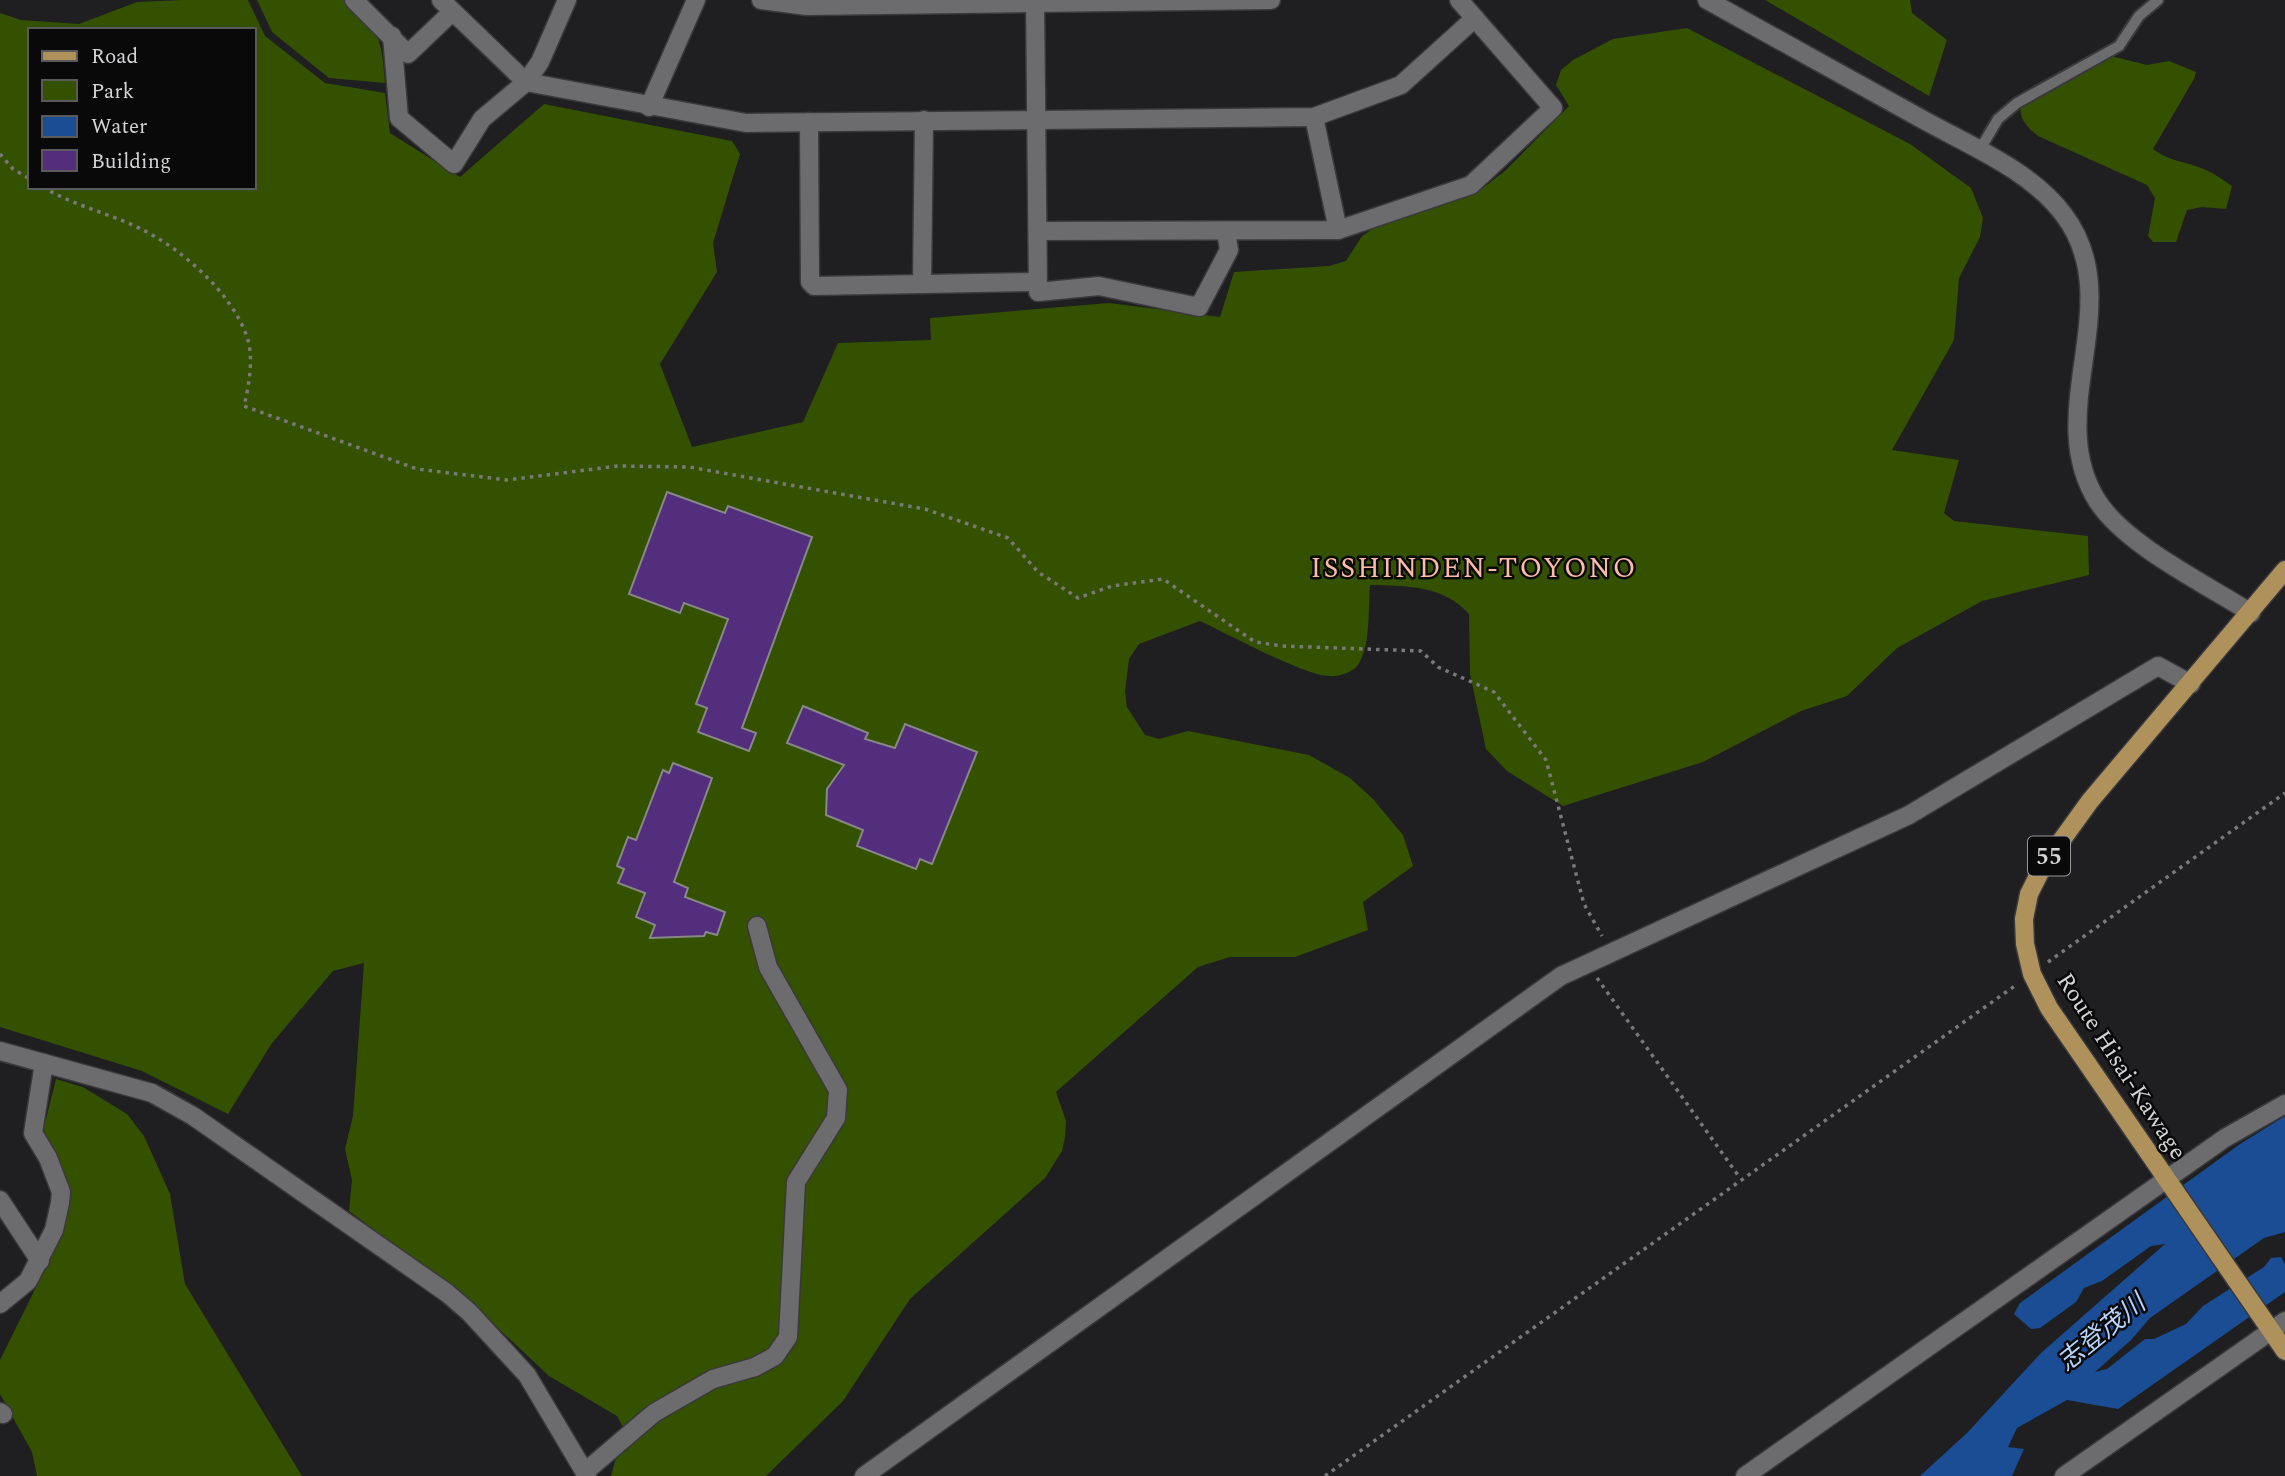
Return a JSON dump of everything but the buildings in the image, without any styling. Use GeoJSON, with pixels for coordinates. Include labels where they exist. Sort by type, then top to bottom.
{"type":"FeatureCollection","features":[{"type":"Feature","properties":{"kind":"main road","name":"Route Hisai-Kawage"},"geometry":{"type":"LineString","coordinates":[[2285,570],[2090,801],[2043,866],[2029,894],[2024,919],[2025,944],[2032,974],[2049,1008],[2168,1180],[2275,1326],[2285,1351]]}},
{"type":"Feature","properties":{"kind":"street"},"geometry":{"type":"LineString","coordinates":[[354,0],[408,54],[447,4],[526,82],[649,107],[746,122],[1314,117],[1401,85],[1475,18]]}},
{"type":"Feature","properties":{"kind":"street"},"geometry":{"type":"LineString","coordinates":[[392,36],[399,118],[454,164],[482,120],[526,82],[540,62],[567,0]]}},
{"type":"Feature","properties":{"kind":"street"},"geometry":{"type":"LineString","coordinates":[[649,107],[696,0]]}},
{"type":"Feature","properties":{"kind":"street"},"geometry":{"type":"LineString","coordinates":[[761,0],[807,6],[1035,0],[1271,0]]}},
{"type":"Feature","properties":{"kind":"street"},"geometry":{"type":"LineString","coordinates":[[1035,0],[1039,231],[1035,282],[1038,292],[1099,286],[1199,307],[1229,250],[1226,231]]}},
{"type":"Feature","properties":{"kind":"street"},"geometry":{"type":"LineString","coordinates":[[1039,231],[1338,230],[1471,184],[1553,108],[1459,0]]}},
{"type":"Feature","properties":{"kind":"street"},"geometry":{"type":"LineString","coordinates":[[1707,0],[1979,151],[2030,182],[2066,216],[2086,259],[2092,309],[2077,423],[2078,450],[2086,478],[2098,502],[2130,537],[2251,613]]}},
{"type":"Feature","properties":{"kind":"street"},"geometry":{"type":"LineString","coordinates":[[1314,117],[1338,230]]}},
{"type":"Feature","properties":{"kind":"street"},"geometry":{"type":"LineString","coordinates":[[922,284],[924,120]]}},
{"type":"Feature","properties":{"kind":"street"},"geometry":{"type":"LineString","coordinates":[[809,122],[810,282],[814,286],[1035,282]]}},
{"type":"Feature","properties":{"kind":"street"},"geometry":{"type":"LineString","coordinates":[[864,1476],[1561,976],[1909,815],[2158,666],[2191,684]]}},
{"type":"Feature","properties":{"kind":"street"},"geometry":{"type":"LineString","coordinates":[[0,1051],[152,1093],[193,1116],[446,1293],[499,1342],[527,1375],[586,1474],[654,1413],[713,1379],[755,1367],[775,1356],[788,1337],[796,1182],[836,1118],[838,1090],[768,967],[757,926]]}},
{"type":"Feature","properties":{"kind":"street"},"geometry":{"type":"LineString","coordinates":[[0,1304],[24,1286],[40,1261],[54,1230],[60,1203],[61,1192],[48,1158],[33,1133],[44,1063]]}},
{"type":"Feature","properties":{"kind":"street"},"geometry":{"type":"LineString","coordinates":[[1745,1476],[2225,1138],[2285,1104]]}},
{"type":"Feature","properties":{"kind":"street"},"geometry":{"type":"LineString","coordinates":[[0,1200],[40,1261]]}},
{"type":"Feature","properties":{"kind":"street"},"geometry":{"type":"LineString","coordinates":[[2064,1476],[2275,1326]]}},
{"type":"Feature","properties":{"kind":"lane"},"geometry":{"type":"LineString","coordinates":[[1979,151],[1998,119],[2017,103],[2119,46],[2139,16],[2158,0]]}},
{"type":"Feature","properties":{"kind":"path"},"geometry":{"type":"LineString","coordinates":[[0,154],[13,169],[28,178]]}},
{"type":"Feature","properties":{"kind":"path"},"geometry":{"type":"LineString","coordinates":[[46,189],[61,198],[142,229],[188,257],[230,306],[248,339],[250,383],[244,406],[416,469],[508,480],[618,466],[689,467],[861,496],[925,509],[1008,538],[1038,572],[1078,598],[1112,586],[1163,579],[1255,642],[1282,646],[1422,651],[1438,667],[1493,692],[1546,760],[1584,904],[1612,952]]}},
{"type":"Feature","properties":{"kind":"path"},"geometry":{"type":"LineString","coordinates":[[1325,1476],[1740,1178],[2285,793]]}},
{"type":"Feature","properties":{"kind":"path"},"geometry":{"type":"LineString","coordinates":[[1587,963],[1740,1178]]}},
{"type":"Feature","properties":{"kind":"green space"},"geometry":{"type":"Polygon","coordinates":[[[248,0],[265,36],[325,83],[385,93],[390,133],[460,177],[544,104],[732,141],[740,154],[713,243],[717,272],[660,364],[692,447],[803,422],[838,343],[931,340],[930,318],[1109,303],[1220,317],[1234,272],[1329,266],[1346,261],[1362,236],[1374,228],[1478,192],[1506,170],[1569,106],[1556,85],[1561,70],[1573,60],[1613,39],[1687,28],[1910,144],[1971,188],[1983,218],[1980,237],[1959,278],[1954,340],[1892,450],[1959,460],[1944,513],[1954,521],[2088,536],[2089,575],[1982,601],[1897,648],[1847,696],[1801,711],[1703,762],[1563,806],[1507,771],[1486,749],[1470,674],[1469,614],[1459,604],[1436,592],[1411,587],[1370,585],[1367,637],[1362,657],[1353,670],[1337,676],[1302,669],[1200,621],[1139,644],[1129,659],[1125,691],[1127,707],[1145,735],[1159,739],[1188,731],[1309,755],[1350,778],[1373,799],[1403,835],[1413,866],[1363,902],[1368,930],[1295,957],[1230,957],[1198,967],[1056,1092],[1066,1121],[1065,1137],[1062,1151],[1045,1178],[910,1299],[843,1401],[766,1476],[611,1476],[624,1429],[617,1416],[549,1376],[469,1301],[349,1211],[352,1180],[345,1149],[353,1116],[364,963],[333,971],[272,1043],[228,1114],[142,1071],[0,1027],[0,13],[21,20],[79,24],[137,2],[248,0]]]}},
{"type":"Feature","properties":{"kind":"green space"},"geometry":{"type":"Polygon","coordinates":[[[257,0],[344,0],[372,28],[380,44],[385,83],[329,78],[272,32],[257,0]]]}},
{"type":"Feature","properties":{"kind":"green space"},"geometry":{"type":"Polygon","coordinates":[[[1765,0],[1910,0],[1912,13],[1947,40],[1929,96],[1765,0]]]}},
{"type":"Feature","properties":{"kind":"green space"},"geometry":{"type":"Polygon","coordinates":[[[2111,56],[2147,65],[2169,61],[2196,72],[2153,149],[2205,170],[2232,186],[2226,209],[2202,207],[2187,210],[2176,242],[2153,242],[2148,236],[2155,198],[2147,185],[2038,136],[2021,115],[2021,97],[2111,56]]]}},
{"type":"Feature","properties":{"kind":"green space"},"geometry":{"type":"Polygon","coordinates":[[[56,1079],[83,1087],[127,1114],[144,1136],[170,1194],[185,1284],[302,1476],[37,1476],[32,1452],[0,1394],[0,1360],[62,1235],[69,1189],[43,1131],[56,1079]]]}},
{"type":"Feature","properties":{"kind":"water","name":"志登茂川"},"geometry":{"type":"Polygon","coordinates":[[[2285,1116],[2285,1232],[2264,1238],[2150,1318],[2131,1340],[2095,1372],[2107,1369],[2145,1339],[2154,1339],[2186,1324],[2203,1306],[2264,1267],[2271,1258],[2281,1257],[2285,1264],[2285,1292],[2118,1409],[2067,1400],[2017,1428],[2008,1447],[2024,1449],[2012,1476],[1920,1476],[1967,1433],[2041,1353],[2165,1244],[2151,1246],[2102,1281],[2084,1288],[2076,1302],[2040,1328],[2031,1329],[2014,1314],[2020,1303],[2240,1144],[2285,1116]]]}},
{"type":"Feature","properties":{"kind":"district","name":"ISSHINDEN-TOYONO"},"geometry":{"type":"Point","coordinates":[1474,567]}}]}
